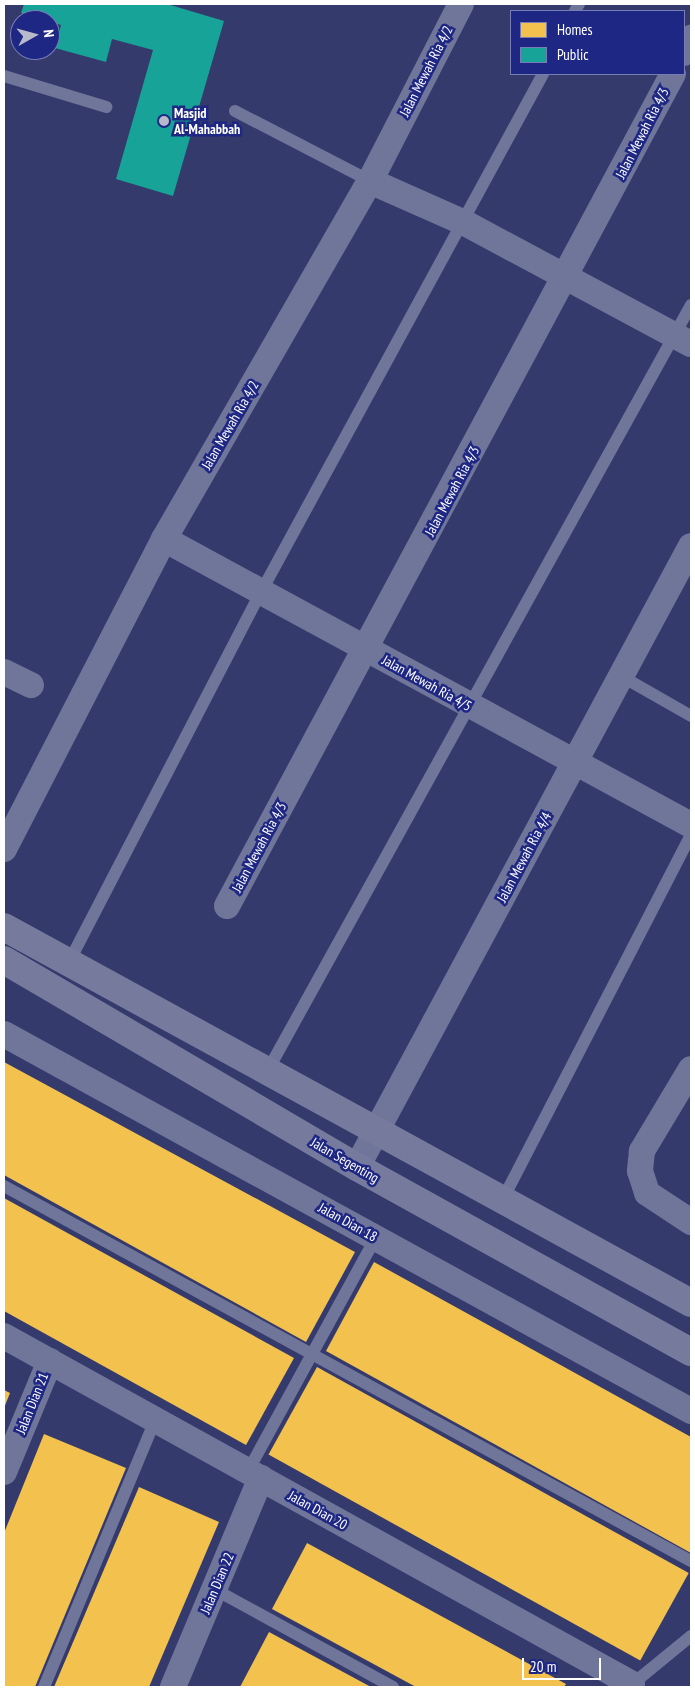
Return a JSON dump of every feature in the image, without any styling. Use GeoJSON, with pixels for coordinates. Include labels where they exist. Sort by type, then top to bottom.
{"type":"FeatureCollection","features":[{"type":"Feature","properties":{"kind":"street","name":"Jalan Mewah Ria 4/2"},"geometry":{"type":"LineString","coordinates":[[4,850],[164,539],[370,181],[461,4]]}},
{"type":"Feature","properties":{"kind":"street"},"geometry":{"type":"LineString","coordinates":[[685,51],[691,38]]}},
{"type":"Feature","properties":{"kind":"street","name":"Jalan Mewah Ria 4/3"},"geometry":{"type":"LineString","coordinates":[[227,906],[568,278],[672,75]]}},
{"type":"Feature","properties":{"kind":"street"},"geometry":{"type":"LineString","coordinates":[[370,181],[464,223],[683,340]]}},
{"type":"Feature","properties":{"kind":"street","name":"Jalan Mewah Ria 4/5"},"geometry":{"type":"LineString","coordinates":[[164,539],[574,764],[691,826]]}},
{"type":"Feature","properties":{"kind":"street","name":"Jalan Mewah Ria 4/4"},"geometry":{"type":"LineString","coordinates":[[356,1167],[621,676],[689,556]]}},
{"type":"Feature","properties":{"kind":"street"},"geometry":{"type":"LineString","coordinates":[[4,672],[31,685]]}},
{"type":"Feature","properties":{"kind":"street"},"geometry":{"type":"LineString","coordinates":[[4,927],[377,1129],[691,1303]]}},
{"type":"Feature","properties":{"kind":"street","name":"Jalan Segenting"},"geometry":{"type":"LineString","coordinates":[[4,960],[356,1167],[691,1352]]}},
{"type":"Feature","properties":{"kind":"street","name":"Jalan Dian 18"},"geometry":{"type":"LineString","coordinates":[[4,1034],[691,1411]]}},
{"type":"Feature","properties":{"kind":"street"},"geometry":{"type":"LineString","coordinates":[[691,1069],[642,1151],[640,1171],[647,1193],[691,1222]]}},
{"type":"Feature","properties":{"kind":"street","name":"Jalan Dian 20"},"geometry":{"type":"LineString","coordinates":[[4,1336],[630,1686]]}},
{"type":"Feature","properties":{"kind":"street","name":"Jalan Dian 21"},"geometry":{"type":"LineString","coordinates":[[4,1472],[50,1361]]}},
{"type":"Feature","properties":{"kind":"street","name":"Jalan Dian 22"},"geometry":{"type":"LineString","coordinates":[[172,1687],[214,1590],[254,1475]]}},
{"type":"Feature","properties":{"kind":"lane"},"geometry":{"type":"LineString","coordinates":[[69,962],[261,592],[464,223],[542,75]]}},
{"type":"Feature","properties":{"kind":"lane"},"geometry":{"type":"LineString","coordinates":[[4,76],[106,107]]}},
{"type":"Feature","properties":{"kind":"lane"},"geometry":{"type":"LineString","coordinates":[[235,111],[370,181]]}},
{"type":"Feature","properties":{"kind":"lane"},"geometry":{"type":"LineString","coordinates":[[268,1070],[470,707],[683,340],[691,305]]}},
{"type":"Feature","properties":{"kind":"lane"},"geometry":{"type":"LineString","coordinates":[[621,676],[691,716]]}},
{"type":"Feature","properties":{"kind":"lane"},"geometry":{"type":"LineString","coordinates":[[503,1199],[691,834]]}},
{"type":"Feature","properties":{"kind":"lane"},"geometry":{"type":"LineString","coordinates":[[4,1186],[691,1562]]}},
{"type":"Feature","properties":{"kind":"lane"},"geometry":{"type":"LineString","coordinates":[[254,1475],[312,1354],[376,1237]]}},
{"type":"Feature","properties":{"kind":"lane"},"geometry":{"type":"LineString","coordinates":[[44,1687],[155,1420]]}},
{"type":"Feature","properties":{"kind":"lane"},"geometry":{"type":"LineString","coordinates":[[214,1590],[393,1687]]}},
{"type":"Feature","properties":{"kind":"lane"},"geometry":{"type":"LineString","coordinates":[[630,1686],[691,1636]]}},
{"type":"Feature","properties":{"kind":"building: Homes"},"geometry":{"type":"Polygon","coordinates":[[[4,1062],[355,1252],[306,1342],[4,1175],[4,1062]]]}},
{"type":"Feature","properties":{"kind":"building: Homes"},"geometry":{"type":"Polygon","coordinates":[[[4,1198],[294,1358],[246,1445],[4,1311],[4,1198]]]}},
{"type":"Feature","properties":{"kind":"building: Homes"},"geometry":{"type":"Polygon","coordinates":[[[374,1262],[691,1437],[691,1553],[326,1351],[374,1262]]]}},
{"type":"Feature","properties":{"kind":"building: Homes"},"geometry":{"type":"Polygon","coordinates":[[[317,1367],[689,1573],[640,1661],[269,1454],[317,1367]]]}},
{"type":"Feature","properties":{"kind":"building: Homes"},"geometry":{"type":"Polygon","coordinates":[[[4,1390],[10,1393],[4,1408],[4,1390]]]}},
{"type":"Feature","properties":{"kind":"building: Homes"},"geometry":{"type":"Polygon","coordinates":[[[44,1434],[126,1468],[35,1687],[4,1687],[4,1533],[44,1434]]]}},
{"type":"Feature","properties":{"kind":"building: Homes"},"geometry":{"type":"Polygon","coordinates":[[[139,1487],[219,1522],[149,1687],[54,1687],[139,1487]]]}},
{"type":"Feature","properties":{"kind":"building: Homes"},"geometry":{"type":"Polygon","coordinates":[[[307,1543],[566,1684],[564,1687],[416,1687],[272,1609],[307,1543]]]}},
{"type":"Feature","properties":{"kind":"building: Homes"},"geometry":{"type":"Polygon","coordinates":[[[269,1632],[371,1687],[240,1687],[269,1632]]]}},
{"type":"Feature","properties":{"kind":"building: Public","name":"Masjid Al-Mahabbah"},"geometry":{"type":"Polygon","coordinates":[[[24,4],[167,4],[224,21],[173,196],[116,179],[153,50],[112,39],[106,62],[60,49],[60,10],[22,10],[24,4]]]}},
{"type":"Feature","properties":{"kind":"place","name":"Masjid Al-Mahabbah"},"geometry":{"type":"Point","coordinates":[164,121]}}]}
